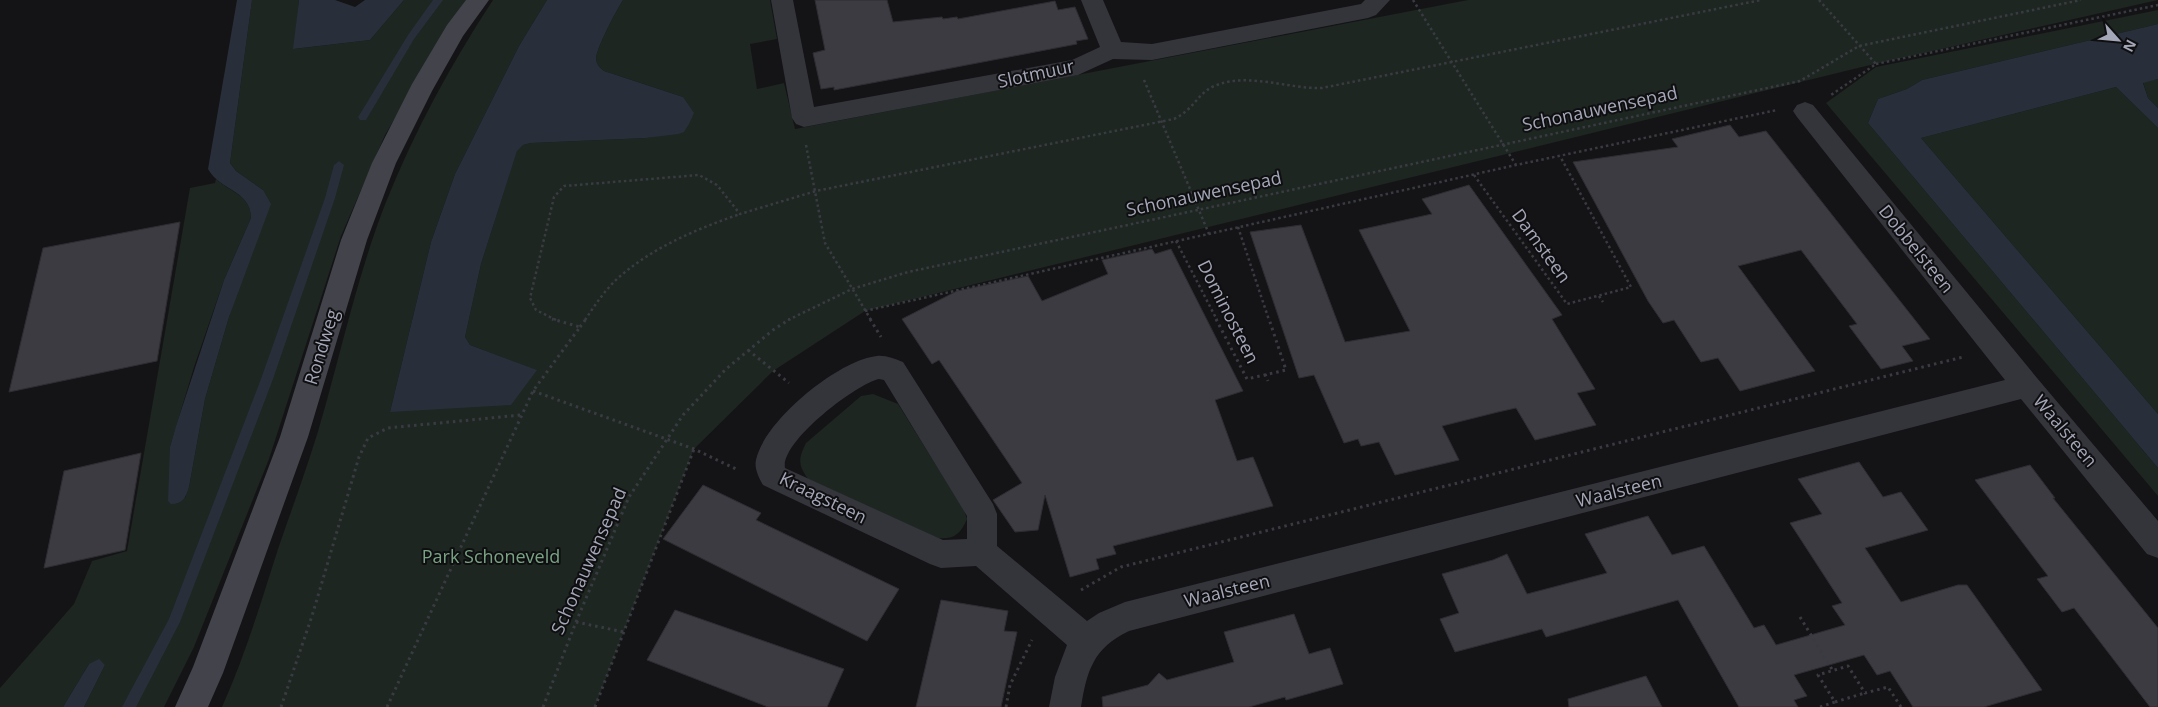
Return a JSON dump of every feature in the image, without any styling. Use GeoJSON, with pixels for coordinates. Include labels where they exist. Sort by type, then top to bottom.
{"type":"FeatureCollection","features":[{"type":"Feature","properties":{"kind":"main road","name":"Rondweg"},"geometry":{"type":"LineString","coordinates":[[191,707],[207,673],[294,437],[354,240],[384,164],[420,90],[455,31],[478,0]]}},
{"type":"Feature","properties":{"kind":"street"},"geometry":{"type":"LineString","coordinates":[[782,0],[804,118]]}},
{"type":"Feature","properties":{"kind":"street"},"geometry":{"type":"LineString","coordinates":[[1092,0],[1121,50]]}},
{"type":"Feature","properties":{"kind":"street","name":"Slotmuur"},"geometry":{"type":"LineString","coordinates":[[804,118],[1078,67],[1102,53],[1121,50],[1152,52],[1368,10],[1379,0]]}},
{"type":"Feature","properties":{"kind":"street","name":"Dobbelsteen"},"geometry":{"type":"LineString","coordinates":[[1793,110],[2027,386]]}},
{"type":"Feature","properties":{"kind":"street","name":"Kraagsteen"},"geometry":{"type":"LineString","coordinates":[[893,370],[879,367],[866,370],[854,376],[815,404],[782,437],[773,450],[769,462],[773,476],[940,554],[982,552]]}},
{"type":"Feature","properties":{"kind":"street"},"geometry":{"type":"LineString","coordinates":[[893,370],[982,514],[982,552],[1087,642]]}},
{"type":"Feature","properties":{"kind":"street","name":"Waalsteen"},"geometry":{"type":"LineString","coordinates":[[1065,707],[1076,659],[1087,642],[1097,631],[1124,617],[2027,386],[2158,544]]}},
{"type":"Feature","properties":{"kind":"path"},"geometry":{"type":"LineString","coordinates":[[1413,0],[1516,165]]}},
{"type":"Feature","properties":{"kind":"path"},"geometry":{"type":"LineString","coordinates":[[386,707],[533,392],[618,278],[656,251],[699,228],[816,191],[1174,120],[1188,111],[1199,96],[1214,87],[1237,80],[1261,80],[1307,89],[1761,0]]}},
{"type":"Feature","properties":{"kind":"path"},"geometry":{"type":"LineString","coordinates":[[1819,0],[1859,46]]}},
{"type":"Feature","properties":{"kind":"path","name":"Schonauwensepad"},"geometry":{"type":"LineString","coordinates":[[543,707],[576,622],[629,497],[666,439],[702,393],[748,350],[797,314],[824,300],[852,289],[908,272],[1800,81],[1820,71],[1843,53],[1859,46],[2081,0]]}},
{"type":"Feature","properties":{"kind":"path"},"geometry":{"type":"LineString","coordinates":[[1876,64],[2158,5]]}},
{"type":"Feature","properties":{"kind":"path"},"geometry":{"type":"LineString","coordinates":[[1121,50],[1162,122],[1209,234]]}},
{"type":"Feature","properties":{"kind":"path"},"geometry":{"type":"LineString","coordinates":[[865,312],[1516,165],[1793,110]]}},
{"type":"Feature","properties":{"kind":"path"},"geometry":{"type":"LineString","coordinates":[[804,118],[804,132],[825,243],[865,312],[885,342],[893,370]]}},
{"type":"Feature","properties":{"kind":"path","name":"Damsteen"},"geometry":{"type":"LineString","coordinates":[[1474,175],[1567,304],[1631,287],[1560,156]]}},
{"type":"Feature","properties":{"kind":"path"},"geometry":{"type":"LineString","coordinates":[[580,327],[536,312],[530,305],[530,298],[554,198],[564,186],[699,175],[708,176],[740,214]]}},
{"type":"Feature","properties":{"kind":"path","name":"Dominosteen"},"geometry":{"type":"LineString","coordinates":[[1176,241],[1247,379],[1286,370],[1238,227]]}},
{"type":"Feature","properties":{"kind":"path"},"geometry":{"type":"LineString","coordinates":[[1599,296],[1603,302]]}},
{"type":"Feature","properties":{"kind":"path"},"geometry":{"type":"LineString","coordinates":[[1006,707],[1010,685],[1048,608],[1121,567],[1997,349]]}},
{"type":"Feature","properties":{"kind":"path"},"geometry":{"type":"LineString","coordinates":[[748,350],[815,404]]}},
{"type":"Feature","properties":{"kind":"path","name":"Dominosteen"},"geometry":{"type":"LineString","coordinates":[[1266,374],[1268,381]]}},
{"type":"Feature","properties":{"kind":"path"},"geometry":{"type":"LineString","coordinates":[[533,392],[694,449],[736,469],[773,476]]}},
{"type":"Feature","properties":{"kind":"path"},"geometry":{"type":"LineString","coordinates":[[281,707],[312,616],[359,457],[368,438],[388,428],[522,415]]}},
{"type":"Feature","properties":{"kind":"path"},"geometry":{"type":"LineString","coordinates":[[595,707],[694,449]]}},
{"type":"Feature","properties":{"kind":"path"},"geometry":{"type":"LineString","coordinates":[[1800,617],[1833,671]]}},
{"type":"Feature","properties":{"kind":"path"},"geometry":{"type":"LineString","coordinates":[[576,622],[624,632]]}},
{"type":"Feature","properties":{"kind":"path"},"geometry":{"type":"LineString","coordinates":[[1835,702],[1818,675],[1848,666],[1866,693]]}},
{"type":"Feature","properties":{"kind":"path"},"geometry":{"type":"LineString","coordinates":[[1820,707],[1888,687],[1901,707]]}},
{"type":"Feature","properties":{"kind":"green space"},"geometry":{"type":"Polygon","coordinates":[[[252,0],[299,0],[294,49],[370,40],[404,0],[468,0],[445,33],[385,135],[341,236],[269,459],[194,647],[164,707],[84,707],[105,665],[89,664],[63,707],[0,707],[0,688],[74,604],[92,561],[127,551],[190,188],[215,183],[216,179],[244,199],[248,204],[251,218],[224,280],[194,367],[170,447],[185,498],[189,487],[205,399],[263,190],[236,171],[230,163],[252,0]]]}},
{"type":"Feature","properties":{"kind":"green space","name":"Park Schoneveld"},"geometry":{"type":"Polygon","coordinates":[[[493,0],[547,0],[519,46],[455,174],[431,242],[390,412],[536,370],[470,345],[465,337],[481,264],[517,150],[523,145],[531,143],[646,138],[684,131],[683,97],[604,71],[597,64],[597,53],[623,0],[770,0],[777,39],[750,44],[757,89],[784,83],[795,129],[1468,0],[2158,0],[1862,67],[865,311],[773,371],[694,449],[595,707],[222,707],[245,649],[303,478],[325,407],[360,278],[386,202],[409,149],[435,98],[493,0]]]}},
{"type":"Feature","properties":{"kind":"green space"},"geometry":{"type":"Polygon","coordinates":[[[2158,10],[2158,24],[1922,80],[1907,89],[1878,99],[1868,123],[2158,468],[2158,496],[1826,103],[1876,67],[2158,10]]]}},
{"type":"Feature","properties":{"kind":"green space"},"geometry":{"type":"Polygon","coordinates":[[[2158,79],[2158,108],[2148,98],[2143,82],[2158,79]]]}},
{"type":"Feature","properties":{"kind":"green space"},"geometry":{"type":"Polygon","coordinates":[[[2116,87],[2158,128],[2158,414],[1921,138],[2116,87]]]}},
{"type":"Feature","properties":{"kind":"green space"},"geometry":{"type":"Polygon","coordinates":[[[873,394],[898,404],[964,510],[967,519],[962,529],[956,535],[948,538],[938,538],[808,479],[805,474],[800,458],[806,443],[861,396],[873,394]]]}},
{"type":"Feature","properties":{"kind":"shaded area"},"geometry":{"type":"Polygon","coordinates":[[[237,0],[252,0],[230,163],[236,171],[263,190],[271,204],[229,317],[205,399],[188,491],[181,501],[171,504],[168,501],[170,447],[224,280],[251,218],[250,209],[241,196],[220,182],[208,169],[237,0]]]}},
{"type":"Feature","properties":{"kind":"shaded area"},"geometry":{"type":"Polygon","coordinates":[[[299,0],[335,0],[355,7],[365,0],[404,0],[370,40],[293,49],[299,0]]]}},
{"type":"Feature","properties":{"kind":"shaded area"},"geometry":{"type":"Polygon","coordinates":[[[547,0],[623,0],[597,53],[598,66],[604,71],[683,97],[694,113],[684,132],[678,134],[646,138],[531,143],[523,145],[517,151],[481,264],[465,337],[470,345],[537,370],[511,405],[390,412],[431,242],[455,174],[519,46],[547,0]]]}},
{"type":"Feature","properties":{"kind":"shaded area"},"geometry":{"type":"Polygon","coordinates":[[[2158,24],[2158,79],[2143,83],[2148,98],[2158,108],[2158,128],[2116,87],[1921,138],[2158,414],[2158,468],[1868,123],[1878,99],[1907,89],[1922,80],[2158,24]]]}},
{"type":"Feature","properties":{"kind":"shaded area"},"geometry":{"type":"Polygon","coordinates":[[[99,659],[105,665],[84,707],[63,707],[89,664],[99,659]]]}},
{"type":"Feature","properties":{"kind":"building"},"geometry":{"type":"Polygon","coordinates":[[[815,0],[887,0],[893,22],[942,17],[943,19],[957,17],[958,19],[1055,1],[1058,10],[1075,7],[1088,39],[1076,41],[1077,44],[925,73],[834,90],[834,87],[821,89],[813,53],[825,50],[815,0]]]}},
{"type":"Feature","properties":{"kind":"building"},"geometry":{"type":"Polygon","coordinates":[[[1730,125],[1739,137],[1766,131],[1930,339],[1902,346],[1913,361],[1881,369],[1849,326],[1857,324],[1801,250],[1738,266],[1815,371],[1740,391],[1718,358],[1701,362],[1674,320],[1663,323],[1648,301],[1573,162],[1678,147],[1672,139],[1730,125]]]}},
{"type":"Feature","properties":{"kind":"building"},"geometry":{"type":"Polygon","coordinates":[[[1469,185],[1562,315],[1552,319],[1595,389],[1577,393],[1596,425],[1535,440],[1516,408],[1498,412],[1442,426],[1459,460],[1395,475],[1379,442],[1361,446],[1358,439],[1344,443],[1314,375],[1299,378],[1250,232],[1301,225],[1345,342],[1410,331],[1359,230],[1432,214],[1422,199],[1469,185]]]}},
{"type":"Feature","properties":{"kind":"building"},"geometry":{"type":"Polygon","coordinates":[[[180,222],[157,361],[9,392],[43,248],[180,222]]]}},
{"type":"Feature","properties":{"kind":"building"},"geometry":{"type":"Polygon","coordinates":[[[1152,249],[1155,254],[1171,249],[1243,391],[1215,400],[1237,461],[1253,457],[1273,506],[1113,546],[1116,554],[1096,559],[1099,569],[1070,577],[1045,495],[1038,530],[1015,532],[993,500],[1022,483],[939,360],[932,364],[902,319],[957,291],[1028,276],[1042,301],[1108,274],[1102,260],[1152,249]]]}},
{"type":"Feature","properties":{"kind":"building"},"geometry":{"type":"Polygon","coordinates":[[[141,453],[125,550],[44,568],[64,471],[141,453]]]}},
{"type":"Feature","properties":{"kind":"building"},"geometry":{"type":"Polygon","coordinates":[[[1859,462],[1883,497],[1901,492],[1928,530],[1865,548],[1901,602],[1958,585],[1967,585],[2042,690],[1984,707],[1913,707],[1890,671],[1877,675],[1864,655],[1794,675],[1807,696],[1794,700],[1798,707],[1739,707],[1678,600],[1546,637],[1542,629],[1455,652],[1440,619],[1459,613],[1442,574],[1493,560],[1507,554],[1527,594],[1607,573],[1585,534],[1648,516],[1672,555],[1704,546],[1754,628],[1764,625],[1776,645],[1845,625],[1832,606],[1842,603],[1790,523],[1822,514],[1798,479],[1859,462]]]}},
{"type":"Feature","properties":{"kind":"building"},"geometry":{"type":"Polygon","coordinates":[[[2030,465],[2055,498],[2053,498],[2158,628],[2158,707],[2150,707],[2074,608],[2062,612],[2037,579],[2048,576],[1975,480],[2030,465]]]}},
{"type":"Feature","properties":{"kind":"building"},"geometry":{"type":"Polygon","coordinates":[[[703,485],[761,513],[756,520],[899,589],[867,641],[663,539],[703,485]]]}},
{"type":"Feature","properties":{"kind":"building"},"geometry":{"type":"Polygon","coordinates":[[[941,600],[1008,611],[1004,631],[1017,632],[1001,707],[916,707],[941,600]]]}},
{"type":"Feature","properties":{"kind":"building"},"geometry":{"type":"Polygon","coordinates":[[[675,610],[844,669],[827,707],[768,707],[647,660],[675,610]]]}},
{"type":"Feature","properties":{"kind":"building"},"geometry":{"type":"Polygon","coordinates":[[[1294,614],[1309,654],[1330,648],[1343,684],[1286,700],[1285,697],[1249,707],[1103,707],[1102,697],[1148,685],[1159,673],[1167,680],[1234,662],[1224,632],[1294,614]]]}},
{"type":"Feature","properties":{"kind":"building"},"geometry":{"type":"Polygon","coordinates":[[[1646,676],[1662,707],[1569,707],[1568,699],[1646,676]]]}},
{"type":"Feature","properties":{"kind":"waterway"},"geometry":{"type":"LineString","coordinates":[[363,117],[411,37],[438,0]]}},
{"type":"Feature","properties":{"kind":"waterway"},"geometry":{"type":"LineString","coordinates":[[129,707],[174,622],[267,379],[330,198],[339,165]]}}]}
